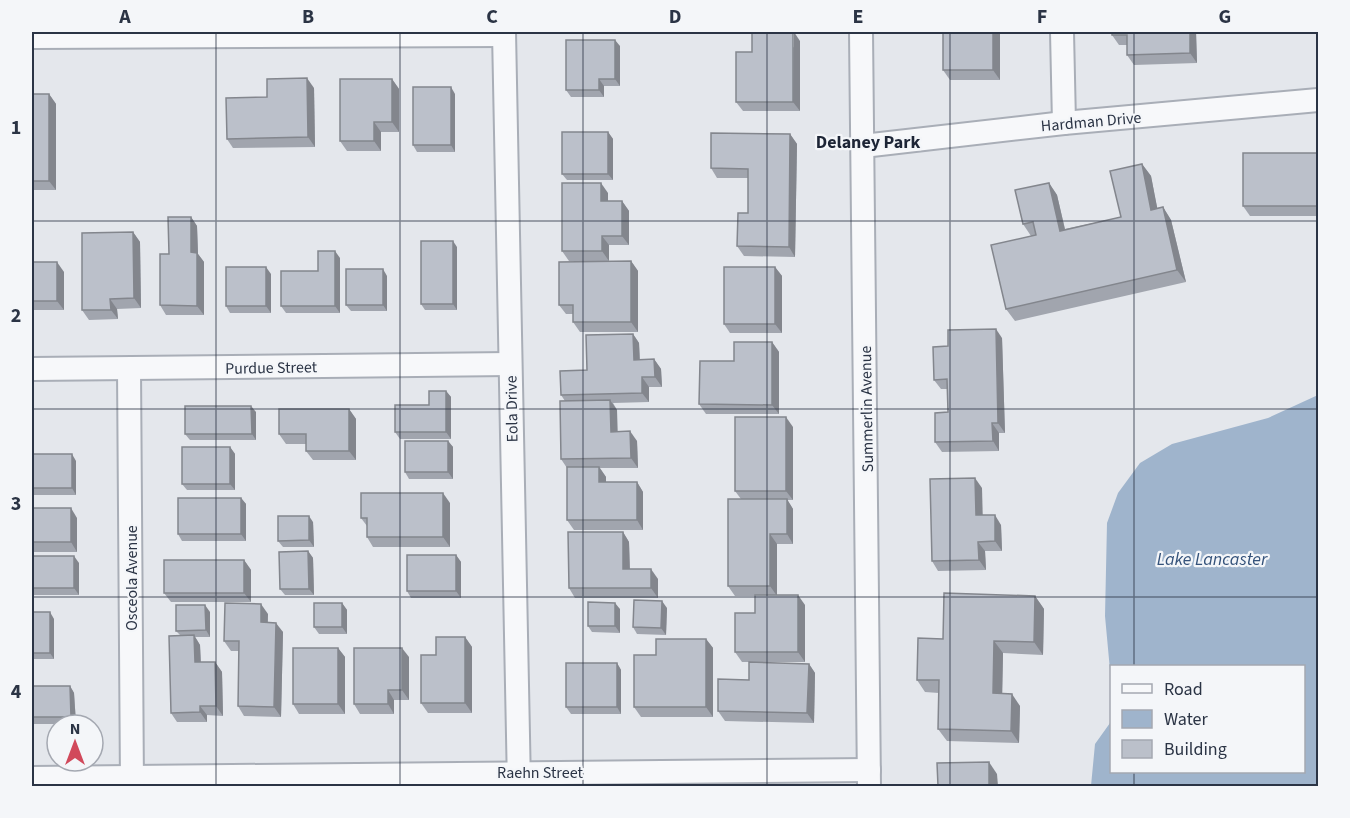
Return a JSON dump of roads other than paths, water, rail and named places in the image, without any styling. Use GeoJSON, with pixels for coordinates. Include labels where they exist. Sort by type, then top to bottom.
{"type":"FeatureCollection","features":[{"type":"Feature","properties":{"kind":"street","name":"Summerlin Avenue"},"geometry":{"type":"LineString","coordinates":[[861,32],[869,778]]}},
{"type":"Feature","properties":{"kind":"street"},"geometry":{"type":"LineString","coordinates":[[1062,32],[1064,123]]}},
{"type":"Feature","properties":{"kind":"street"},"geometry":{"type":"LineString","coordinates":[[32,37],[504,33]]}},
{"type":"Feature","properties":{"kind":"street","name":"Eola Drive"},"geometry":{"type":"LineString","coordinates":[[504,33],[519,779]]}},
{"type":"Feature","properties":{"kind":"street","name":"Hardman Drive"},"geometry":{"type":"LineString","coordinates":[[863,146],[1064,123],[1318,100]]}},
{"type":"Feature","properties":{"kind":"street","name":"Purdue Street"},"geometry":{"type":"LineString","coordinates":[[32,369],[510,364]]}},
{"type":"Feature","properties":{"kind":"street","name":"Osceola Avenue"},"geometry":{"type":"LineString","coordinates":[[129,369],[132,782]]}},
{"type":"Feature","properties":{"kind":"street","name":"Raehn Street"},"geometry":{"type":"LineString","coordinates":[[32,778],[132,782],[869,778]]}},
{"type":"Feature","properties":{"kind":"water","name":"Lake Lancaster"},"geometry":{"type":"Polygon","coordinates":[[[1318,395],[1318,786],[1091,786],[1095,744],[1110,723],[1110,773],[1305,773],[1305,665],[1110,665],[1110,670],[1105,616],[1107,523],[1118,493],[1140,463],[1172,444],[1268,418],[1318,395]]]}},
{"type":"Feature","properties":{"kind":"district","name":"Delaney Park"},"geometry":{"type":"Point","coordinates":[868,142]}}]}
